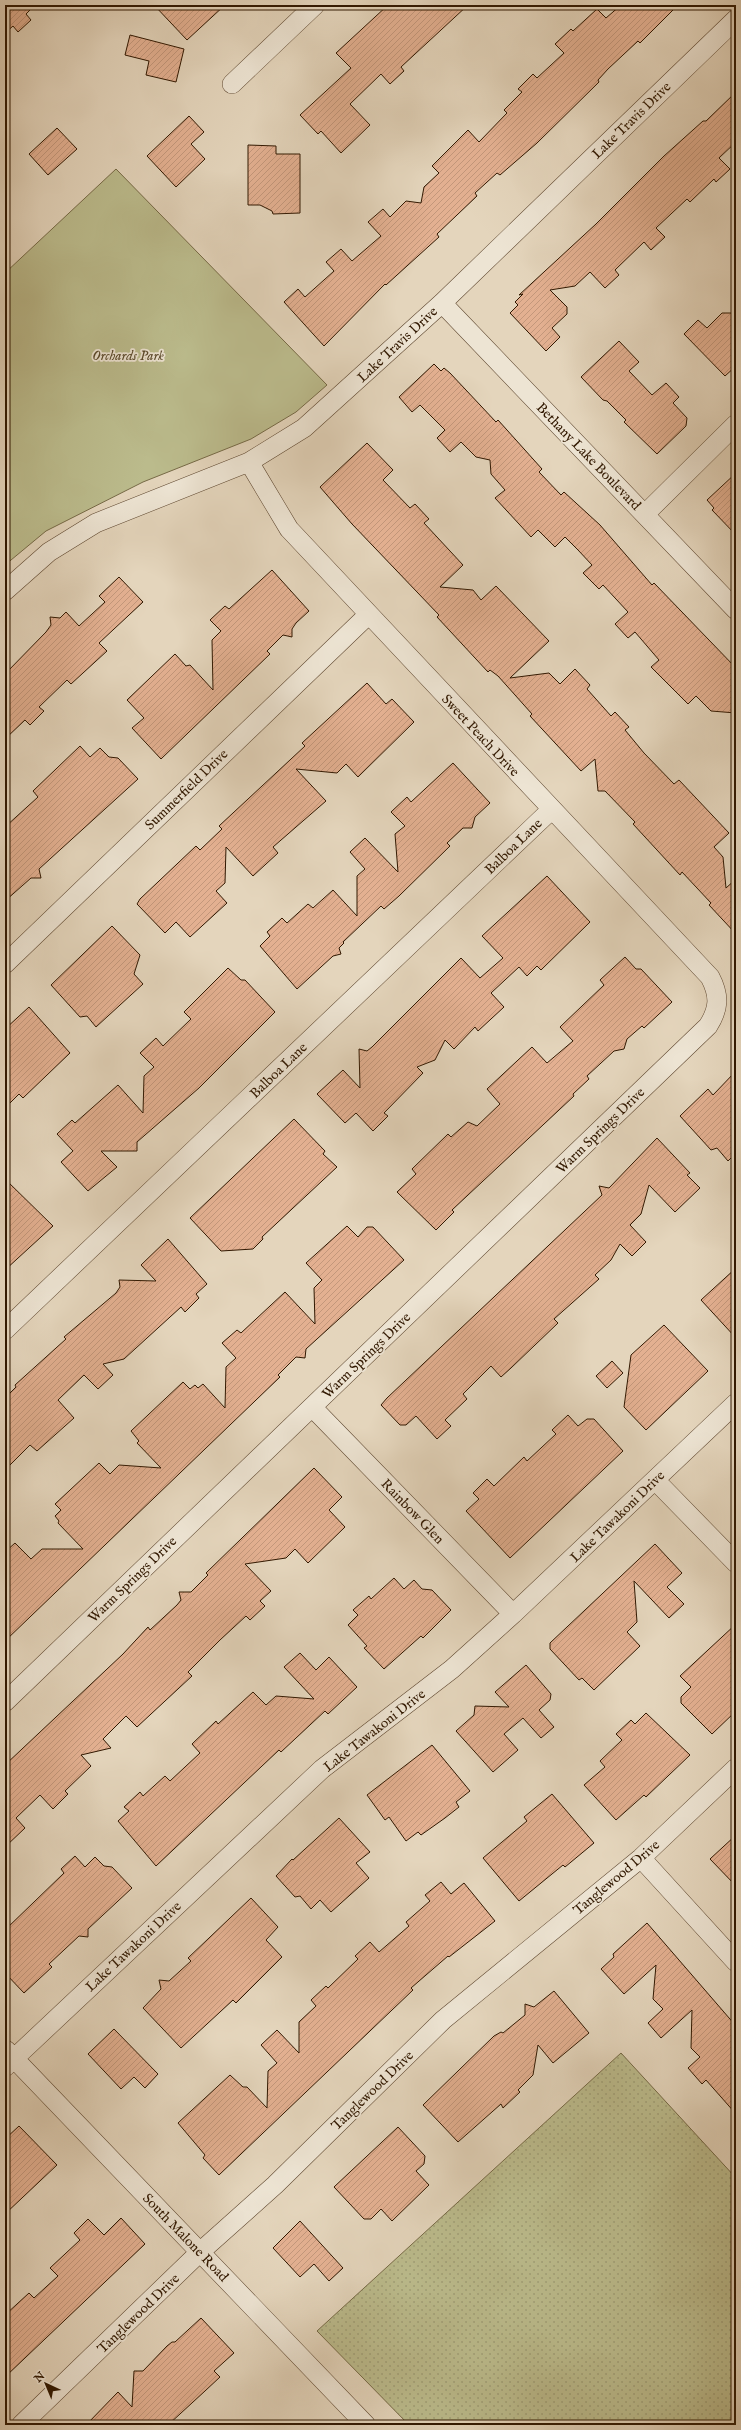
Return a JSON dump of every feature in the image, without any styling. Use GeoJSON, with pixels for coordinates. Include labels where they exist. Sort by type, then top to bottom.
{"type":"FeatureCollection","features":[{"type":"Feature","properties":{"kind":"street"},"geometry":{"type":"LineString","coordinates":[[232,84],[315,5]]}},
{"type":"Feature","properties":{"kind":"street","name":"Lake Travis Drive"},"geometry":{"type":"LineString","coordinates":[[5,591],[49,552],[96,522],[249,462],[304,428],[442,303],[736,19]]}},
{"type":"Feature","properties":{"kind":"street","name":"Bethany Lake Boulevard"},"geometry":{"type":"LineString","coordinates":[[442,303],[736,610]]}},
{"type":"Feature","properties":{"kind":"street"},"geometry":{"type":"LineString","coordinates":[[645,514],[736,424]]}},
{"type":"Feature","properties":{"kind":"street","name":"Sweet Peach Drive"},"geometry":{"type":"LineString","coordinates":[[249,462],[289,530],[551,810],[710,977],[716,989],[718,1002]]}},
{"type":"Feature","properties":{"kind":"street","name":"Summerfield Drive"},"geometry":{"type":"LineString","coordinates":[[5,964],[368,614]]}},
{"type":"Feature","properties":{"kind":"street","name":"Balboa Lane"},"geometry":{"type":"LineString","coordinates":[[5,1330],[551,810]]}},
{"type":"Feature","properties":{"kind":"street","name":"Warm Springs Drive"},"geometry":{"type":"LineString","coordinates":[[5,1702],[708,1026],[715,1015],[718,1002]]}},
{"type":"Feature","properties":{"kind":"street","name":"Lake Tawakoni Drive"},"geometry":{"type":"LineString","coordinates":[[8,2058],[322,1769],[452,1669],[513,1614],[736,1403]]}},
{"type":"Feature","properties":{"kind":"street","name":"Rainbow Glen"},"geometry":{"type":"LineString","coordinates":[[312,1407],[513,1614]]}},
{"type":"Feature","properties":{"kind":"street"},"geometry":{"type":"LineString","coordinates":[[655,1480],[736,1563]]}},
{"type":"Feature","properties":{"kind":"street","name":"Tanglewood Drive"},"geometry":{"type":"LineString","coordinates":[[21,2425],[200,2252],[275,2184],[444,2020],[641,1858],[736,1768]]}},
{"type":"Feature","properties":{"kind":"street"},"geometry":{"type":"LineString","coordinates":[[641,1858],[736,1962]]}},
{"type":"Feature","properties":{"kind":"street","name":"South Malone Road"},"geometry":{"type":"LineString","coordinates":[[8,2058],[200,2252],[366,2425]]}},
{"type":"Feature","properties":{"kind":"green space","name":"Orchards Park"},"geometry":{"type":"Polygon","coordinates":[[[116,169],[327,385],[296,412],[251,439],[143,482],[46,531],[5,565],[5,273],[116,169]]]}},
{"type":"Feature","properties":{"kind":"green space"},"geometry":{"type":"Polygon","coordinates":[[[621,2053],[736,2178],[736,2425],[409,2425],[317,2331],[621,2053]]]}},
{"type":"Feature","properties":{"kind":"building"},"geometry":{"type":"Polygon","coordinates":[[[5,5],[35,5],[26,14],[31,20],[18,32],[13,26],[5,33],[5,5]]]}},
{"type":"Feature","properties":{"kind":"building"},"geometry":{"type":"Polygon","coordinates":[[[154,5],[225,5],[187,40],[154,5]]]}},
{"type":"Feature","properties":{"kind":"building"},"geometry":{"type":"Polygon","coordinates":[[[388,5],[468,5],[401,67],[404,71],[390,84],[381,74],[350,104],[370,125],[341,153],[321,131],[318,134],[300,115],[351,68],[336,53],[388,5]]]}},
{"type":"Feature","properties":{"kind":"building"},"geometry":{"type":"Polygon","coordinates":[[[621,5],[678,5],[640,43],[638,41],[608,69],[598,80],[599,82],[537,143],[500,175],[497,173],[475,193],[477,196],[437,234],[439,237],[386,285],[385,284],[324,346],[284,302],[298,289],[305,297],[334,271],[326,262],[341,249],[352,261],[381,236],[368,222],[383,209],[390,217],[406,201],[421,203],[424,187],[439,173],[432,166],[468,130],[479,142],[507,113],[504,110],[522,92],[518,89],[533,74],[537,78],[564,53],[555,44],[571,29],[573,31],[597,9],[606,18],[621,5]]]}},
{"type":"Feature","properties":{"kind":"building"},"geometry":{"type":"Polygon","coordinates":[[[130,35],[184,49],[176,82],[146,75],[149,61],[125,55],[130,35]]]}},
{"type":"Feature","properties":{"kind":"building"},"geometry":{"type":"Polygon","coordinates":[[[736,92],[736,142],[719,158],[730,169],[716,182],[714,179],[690,202],[687,199],[656,228],[665,237],[651,250],[644,242],[615,270],[619,275],[605,288],[590,272],[575,286],[550,290],[567,307],[567,314],[552,328],[560,337],[546,351],[510,313],[518,305],[515,302],[523,294],[519,295],[596,224],[664,156],[703,121],[706,121],[736,92]]]}},
{"type":"Feature","properties":{"kind":"building"},"geometry":{"type":"Polygon","coordinates":[[[189,116],[204,132],[191,144],[205,159],[176,187],[147,156],[189,116]]]}},
{"type":"Feature","properties":{"kind":"building"},"geometry":{"type":"Polygon","coordinates":[[[57,128],[77,149],[48,175],[29,154],[57,128]]]}},
{"type":"Feature","properties":{"kind":"building"},"geometry":{"type":"Polygon","coordinates":[[[248,145],[276,146],[276,154],[300,154],[300,213],[273,214],[272,211],[260,205],[248,205],[248,145]]]}},
{"type":"Feature","properties":{"kind":"building"},"geometry":{"type":"Polygon","coordinates":[[[722,313],[736,313],[736,366],[725,376],[684,334],[698,320],[707,328],[722,313]]]}},
{"type":"Feature","properties":{"kind":"building"},"geometry":{"type":"Polygon","coordinates":[[[619,341],[639,362],[629,371],[652,395],[666,383],[679,397],[673,403],[687,418],[686,426],[657,454],[624,422],[626,420],[607,401],[603,400],[581,377],[619,341]]]}},
{"type":"Feature","properties":{"kind":"building"},"geometry":{"type":"Polygon","coordinates":[[[434,364],[441,371],[444,368],[450,373],[496,422],[498,420],[542,469],[539,472],[561,495],[564,492],[600,525],[652,585],[654,583],[736,668],[736,713],[711,711],[696,696],[688,704],[651,667],[659,660],[635,632],[628,638],[615,624],[628,612],[603,585],[599,589],[583,573],[592,565],[578,550],[565,537],[555,547],[538,530],[531,537],[495,498],[505,490],[491,474],[490,460],[476,457],[461,442],[450,452],[437,438],[445,430],[420,405],[412,412],[399,397],[434,364]]]}},
{"type":"Feature","properties":{"kind":"building"},"geometry":{"type":"Polygon","coordinates":[[[367,443],[393,470],[383,480],[410,508],[415,504],[429,519],[424,523],[463,565],[440,587],[473,590],[481,600],[496,586],[549,641],[510,678],[549,673],[560,684],[575,669],[590,685],[587,689],[611,716],[615,712],[629,727],[625,730],[644,753],[674,784],[679,780],[729,833],[714,847],[723,857],[726,888],[736,879],[736,934],[709,905],[711,903],[682,872],[680,875],[633,824],[635,822],[605,791],[598,791],[595,759],[581,771],[530,716],[532,714],[498,676],[490,670],[488,672],[437,617],[439,615],[352,524],[320,487],[367,443]]]}},
{"type":"Feature","properties":{"kind":"building"},"geometry":{"type":"Polygon","coordinates":[[[736,473],[736,535],[712,510],[714,508],[707,500],[736,473]]]}},
{"type":"Feature","properties":{"kind":"building"},"geometry":{"type":"Polygon","coordinates":[[[272,570],[309,611],[296,623],[292,629],[292,637],[283,635],[267,651],[270,654],[161,759],[132,728],[144,718],[127,700],[175,654],[186,666],[190,665],[213,690],[212,640],[221,631],[210,620],[225,606],[229,609],[272,570]]]}},
{"type":"Feature","properties":{"kind":"building"},"geometry":{"type":"Polygon","coordinates":[[[119,577],[143,602],[99,643],[107,651],[71,684],[67,680],[39,707],[44,711],[30,725],[25,720],[5,739],[5,674],[46,632],[51,625],[50,617],[60,618],[66,612],[79,626],[105,602],[99,596],[119,577]]]}},
{"type":"Feature","properties":{"kind":"building"},"geometry":{"type":"Polygon","coordinates":[[[367,683],[386,704],[392,699],[414,722],[358,777],[346,764],[337,773],[296,769],[326,801],[273,847],[278,853],[253,876],[226,847],[225,883],[216,891],[227,903],[190,937],[176,922],[165,933],[137,904],[140,899],[196,846],[200,850],[222,829],[219,826],[305,746],[302,743],[367,683]]]}},
{"type":"Feature","properties":{"kind":"building"},"geometry":{"type":"Polygon","coordinates":[[[80,746],[90,757],[100,748],[109,757],[118,758],[138,779],[39,869],[41,878],[31,878],[5,901],[5,827],[38,797],[33,791],[80,746]]]}},
{"type":"Feature","properties":{"kind":"building"},"geometry":{"type":"Polygon","coordinates":[[[453,763],[490,803],[475,817],[472,828],[463,828],[447,843],[450,846],[399,896],[384,909],[381,906],[343,942],[344,943],[339,948],[341,954],[333,956],[297,989],[260,946],[270,936],[267,932],[282,918],[287,923],[308,904],[313,908],[333,890],[357,916],[357,876],[365,869],[350,852],[365,838],[398,872],[395,834],[405,826],[391,812],[407,797],[411,802],[453,763]]]}},
{"type":"Feature","properties":{"kind":"building"},"geometry":{"type":"Polygon","coordinates":[[[547,876],[590,922],[541,970],[537,966],[527,976],[519,967],[491,993],[504,1007],[478,1031],[475,1027],[454,1049],[445,1040],[435,1060],[417,1067],[423,1073],[384,1113],[388,1116],[373,1131],[356,1113],[345,1123],[317,1094],[343,1070],[360,1088],[359,1049],[367,1051],[372,1047],[461,958],[480,978],[503,958],[482,936],[547,876]]]}},
{"type":"Feature","properties":{"kind":"building"},"geometry":{"type":"Polygon","coordinates":[[[112,926],[140,955],[134,974],[143,984],[96,1027],[87,1016],[80,1017],[51,985],[112,926]]]}},
{"type":"Feature","properties":{"kind":"building"},"geometry":{"type":"Polygon","coordinates":[[[625,957],[636,969],[641,969],[672,1002],[644,1028],[642,1026],[627,1039],[624,1049],[614,1051],[587,1076],[589,1079],[573,1094],[574,1096],[452,1210],[454,1212],[436,1230],[397,1192],[416,1174],[412,1169],[448,1134],[451,1137],[468,1122],[477,1126],[500,1104],[487,1089],[532,1047],[547,1063],[573,1041],[560,1027],[604,985],[600,980],[625,957]]]}},
{"type":"Feature","properties":{"kind":"building"},"geometry":{"type":"Polygon","coordinates":[[[228,968],[241,980],[245,980],[275,1012],[199,1088],[137,1142],[137,1151],[101,1151],[117,1167],[88,1191],[61,1162],[73,1151],[57,1134],[72,1120],[75,1123],[118,1085],[143,1113],[144,1076],[154,1067],[140,1053],[156,1038],[163,1046],[191,1019],[184,1012],[228,968]]]}},
{"type":"Feature","properties":{"kind":"building"},"geometry":{"type":"Polygon","coordinates":[[[29,1007],[70,1053],[23,1098],[19,1094],[5,1108],[5,1029],[29,1007]]]}},
{"type":"Feature","properties":{"kind":"building"},"geometry":{"type":"Polygon","coordinates":[[[736,1071],[736,1153],[728,1161],[717,1148],[711,1150],[680,1116],[708,1089],[713,1095],[736,1071]]]}},
{"type":"Feature","properties":{"kind":"building"},"geometry":{"type":"Polygon","coordinates":[[[294,1119],[325,1151],[323,1154],[337,1167],[262,1237],[263,1239],[253,1249],[221,1251],[190,1218],[294,1119]]]}},
{"type":"Feature","properties":{"kind":"building"},"geometry":{"type":"Polygon","coordinates":[[[657,1138],[690,1173],[687,1175],[700,1188],[675,1212],[649,1185],[641,1214],[630,1225],[646,1242],[632,1256],[620,1244],[611,1260],[595,1275],[599,1279],[554,1319],[558,1323],[511,1368],[501,1377],[491,1366],[463,1394],[467,1399],[445,1420],[451,1426],[437,1439],[416,1416],[406,1425],[400,1425],[381,1405],[387,1398],[602,1195],[599,1186],[609,1188],[657,1138]]]}},
{"type":"Feature","properties":{"kind":"building"},"geometry":{"type":"Polygon","coordinates":[[[5,1179],[53,1226],[5,1270],[5,1179]]]}},
{"type":"Feature","properties":{"kind":"building"},"geometry":{"type":"Polygon","coordinates":[[[347,1226],[358,1237],[367,1227],[373,1227],[404,1260],[306,1349],[305,1358],[296,1357],[278,1375],[280,1377],[5,1641],[5,1552],[15,1543],[31,1559],[42,1549],[83,1549],[58,1523],[59,1521],[55,1516],[61,1510],[55,1504],[99,1463],[110,1474],[119,1465],[161,1468],[137,1443],[139,1441],[131,1431],[183,1382],[190,1389],[195,1385],[198,1388],[203,1384],[225,1408],[226,1367],[236,1358],[222,1343],[237,1330],[241,1333],[285,1292],[315,1324],[314,1288],[322,1280],[306,1263],[347,1226]]]}},
{"type":"Feature","properties":{"kind":"building"},"geometry":{"type":"Polygon","coordinates":[[[168,1239],[207,1284],[196,1294],[199,1298],[185,1312],[181,1307],[124,1359],[103,1364],[113,1375],[98,1389],[84,1375],[58,1400],[74,1418],[37,1451],[30,1445],[5,1470],[5,1398],[16,1387],[15,1385],[66,1339],[64,1337],[116,1293],[120,1287],[119,1280],[156,1281],[141,1265],[168,1239]]]}},
{"type":"Feature","properties":{"kind":"building"},"geometry":{"type":"Polygon","coordinates":[[[736,1268],[736,1338],[701,1300],[736,1268]]]}},
{"type":"Feature","properties":{"kind":"building"},"geometry":{"type":"Polygon","coordinates":[[[664,1325],[708,1371],[646,1430],[624,1407],[631,1355],[664,1325]]]}},
{"type":"Feature","properties":{"kind":"building"},"geometry":{"type":"Polygon","coordinates":[[[612,1361],[623,1373],[607,1388],[596,1376],[612,1361]]]}},
{"type":"Feature","properties":{"kind":"building"},"geometry":{"type":"Polygon","coordinates":[[[568,1415],[578,1426],[587,1419],[594,1419],[623,1451],[510,1558],[466,1511],[479,1499],[473,1493],[487,1479],[494,1486],[524,1457],[527,1461],[556,1434],[552,1430],[568,1415]]]}},
{"type":"Feature","properties":{"kind":"building"},"geometry":{"type":"Polygon","coordinates":[[[314,1468],[342,1497],[329,1510],[345,1527],[308,1563],[295,1549],[286,1558],[245,1564],[271,1591],[260,1601],[265,1606],[250,1620],[246,1616],[220,1640],[188,1672],[192,1676],[137,1727],[126,1716],[103,1739],[111,1748],[81,1755],[91,1766],[65,1791],[68,1794],[53,1809],[40,1795],[16,1818],[25,1828],[5,1847],[5,1765],[123,1654],[148,1627],[150,1630],[177,1605],[181,1600],[179,1592],[191,1592],[208,1575],[206,1573],[314,1468]]]}},
{"type":"Feature","properties":{"kind":"building"},"geometry":{"type":"Polygon","coordinates":[[[655,1544],[682,1573],[667,1587],[684,1604],[669,1618],[634,1581],[637,1622],[627,1632],[640,1646],[594,1690],[582,1678],[579,1680],[550,1649],[550,1643],[655,1544]]]}},
{"type":"Feature","properties":{"kind":"building"},"geometry":{"type":"Polygon","coordinates":[[[394,1578],[404,1589],[414,1580],[422,1589],[432,1590],[451,1610],[423,1638],[421,1636],[384,1669],[364,1648],[367,1646],[348,1625],[358,1615],[353,1610],[369,1596],[371,1599],[394,1578]]]}},
{"type":"Feature","properties":{"kind":"building"},"geometry":{"type":"Polygon","coordinates":[[[736,1624],[736,1711],[712,1734],[681,1703],[681,1697],[691,1687],[680,1676],[736,1624]]]}},
{"type":"Feature","properties":{"kind":"building"},"geometry":{"type":"Polygon","coordinates":[[[300,1653],[316,1670],[329,1657],[357,1687],[328,1714],[325,1711],[281,1752],[279,1750],[156,1866],[118,1821],[129,1811],[124,1807],[140,1792],[143,1796],[165,1776],[170,1781],[200,1753],[192,1744],[216,1721],[218,1724],[253,1692],[266,1705],[276,1696],[314,1699],[284,1667],[300,1653]]]}},
{"type":"Feature","properties":{"kind":"building"},"geometry":{"type":"Polygon","coordinates":[[[526,1665],[551,1694],[550,1700],[539,1710],[554,1727],[541,1738],[523,1718],[504,1734],[518,1750],[493,1772],[456,1731],[474,1715],[475,1706],[509,1707],[495,1692],[526,1665]]]}},
{"type":"Feature","properties":{"kind":"building"},"geometry":{"type":"Polygon","coordinates":[[[646,1713],[690,1755],[646,1797],[644,1795],[616,1820],[584,1785],[605,1767],[600,1761],[622,1740],[616,1734],[631,1720],[635,1724],[646,1713]]]}},
{"type":"Feature","properties":{"kind":"building"},"geometry":{"type":"Polygon","coordinates":[[[432,1745],[470,1791],[456,1802],[459,1807],[445,1818],[421,1835],[418,1832],[406,1841],[389,1817],[385,1820],[367,1795],[432,1745]]]}},
{"type":"Feature","properties":{"kind":"building"},"geometry":{"type":"Polygon","coordinates":[[[552,1794],[594,1843],[565,1867],[563,1865],[519,1901],[483,1858],[527,1821],[524,1817],[552,1794]]]}},
{"type":"Feature","properties":{"kind":"building"},"geometry":{"type":"Polygon","coordinates":[[[339,1818],[370,1852],[356,1863],[369,1878],[331,1912],[320,1900],[311,1909],[300,1896],[295,1897],[276,1876],[292,1859],[293,1860],[339,1818]]]}},
{"type":"Feature","properties":{"kind":"building"},"geometry":{"type":"Polygon","coordinates":[[[736,1835],[736,1886],[710,1859],[736,1835]]]}},
{"type":"Feature","properties":{"kind":"building"},"geometry":{"type":"Polygon","coordinates":[[[75,1856],[85,1867],[95,1857],[104,1866],[112,1867],[132,1888],[88,1929],[88,1937],[79,1936],[49,1964],[52,1967],[24,1993],[5,1973],[5,1930],[64,1873],[61,1869],[75,1856]]]}},
{"type":"Feature","properties":{"kind":"building"},"geometry":{"type":"Polygon","coordinates":[[[441,1882],[451,1894],[464,1883],[495,1921],[449,1957],[448,1956],[411,1988],[413,1990],[219,2175],[203,2158],[205,2155],[178,2123],[230,2075],[243,2087],[247,2087],[267,2108],[268,2071],[277,2063],[261,2045],[277,2030],[299,2053],[299,2022],[316,2006],[311,2000],[326,1986],[328,1988],[358,1959],[355,1956],[370,1942],[379,1952],[409,1926],[406,1922],[430,1901],[425,1895],[441,1882]]]}},
{"type":"Feature","properties":{"kind":"building"},"geometry":{"type":"Polygon","coordinates":[[[251,1898],[278,1927],[266,1940],[282,1957],[236,2003],[233,2000],[181,2048],[143,2008],[161,1989],[159,1980],[169,1981],[191,1961],[188,1958],[251,1898]]]}},
{"type":"Feature","properties":{"kind":"building"},"geometry":{"type":"Polygon","coordinates":[[[647,1923],[736,2026],[736,2114],[706,2080],[702,2084],[688,2068],[700,2057],[691,2048],[692,2010],[661,2038],[648,2023],[663,2009],[653,1999],[656,1965],[624,1994],[601,1969],[614,1957],[613,1954],[647,1923]]]}},
{"type":"Feature","properties":{"kind":"building"},"geometry":{"type":"Polygon","coordinates":[[[554,1991],[589,2033],[553,2063],[538,2045],[533,2075],[518,2090],[520,2092],[503,2108],[501,2104],[458,2142],[423,2105],[494,2036],[501,2032],[503,2033],[525,2015],[525,2004],[534,2007],[554,1991]]]}},
{"type":"Feature","properties":{"kind":"building"},"geometry":{"type":"Polygon","coordinates":[[[114,2029],[158,2074],[145,2088],[134,2077],[121,2089],[88,2054],[114,2029]]]}},
{"type":"Feature","properties":{"kind":"building"},"geometry":{"type":"Polygon","coordinates":[[[19,2126],[57,2165],[5,2214],[5,2139],[19,2126]]]}},
{"type":"Feature","properties":{"kind":"building"},"geometry":{"type":"Polygon","coordinates":[[[398,2127],[425,2156],[424,2164],[416,2171],[429,2185],[392,2221],[381,2209],[371,2219],[364,2219],[334,2187],[398,2127]]]}},
{"type":"Feature","properties":{"kind":"building"},"geometry":{"type":"Polygon","coordinates":[[[121,2218],[145,2244],[5,2377],[5,2315],[29,2293],[34,2298],[58,2276],[50,2268],[80,2240],[74,2233],[88,2219],[104,2235],[121,2218]]]}},
{"type":"Feature","properties":{"kind":"building"},"geometry":{"type":"Polygon","coordinates":[[[300,2221],[343,2268],[329,2281],[314,2264],[300,2277],[273,2248],[300,2221]]]}},
{"type":"Feature","properties":{"kind":"building"},"geometry":{"type":"Polygon","coordinates":[[[201,2318],[234,2353],[214,2371],[220,2377],[205,2391],[168,2425],[86,2425],[118,2392],[132,2407],[134,2371],[143,2371],[167,2346],[172,2342],[175,2342],[201,2318]]]}}]}
